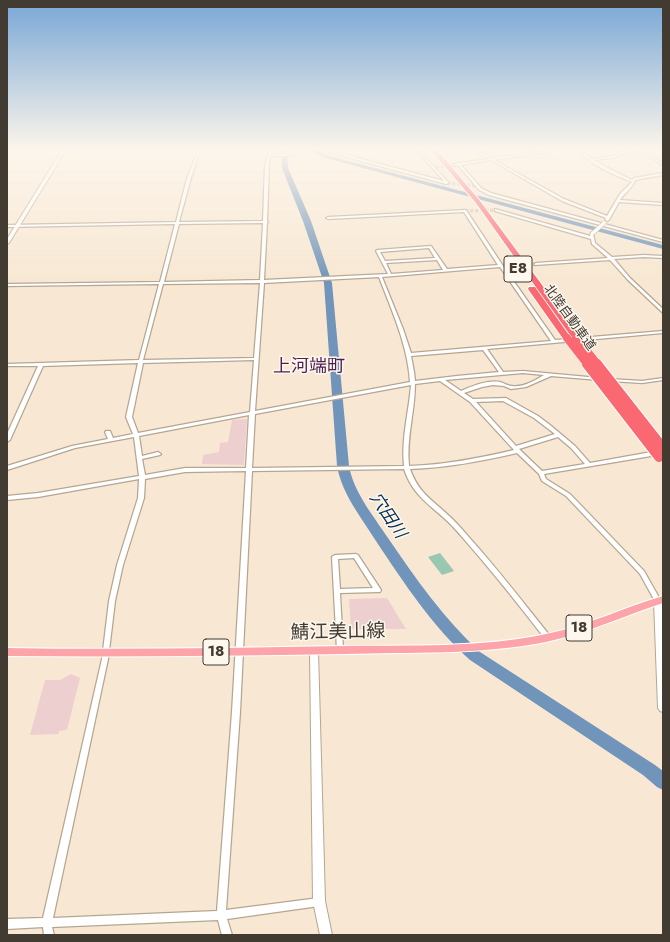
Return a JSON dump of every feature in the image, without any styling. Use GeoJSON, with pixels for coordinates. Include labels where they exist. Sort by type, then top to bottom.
{"type":"FeatureCollection","features":[{"type":"Feature","properties":{"kind":"highway","name":"北陸自動車道"},"geometry":{"type":"LineString","coordinates":[[465,194],[571,338],[662,455]]}},
{"type":"Feature","properties":{"kind":"highway","name":"北陸自動車道"},"geometry":{"type":"LineString","coordinates":[[472,194],[571,338]]}},
{"type":"Feature","properties":{"kind":"main road","name":"鯖江美山線"},"geometry":{"type":"LineString","coordinates":[[7,652],[106,653],[314,651],[425,649],[493,645],[548,638],[661,600]]}},
{"type":"Feature","properties":{"kind":"street"},"geometry":{"type":"LineString","coordinates":[[7,243],[37,194]]}},
{"type":"Feature","properties":{"kind":"street"},"geometry":{"type":"LineString","coordinates":[[49,935],[47,922],[106,653],[112,601],[120,565],[141,498],[142,477],[140,458],[136,436],[130,417],[141,361],[185,194]]}},
{"type":"Feature","properties":{"kind":"street"},"geometry":{"type":"LineString","coordinates":[[227,935],[222,915],[236,712],[238,652],[252,414],[268,194]]}},
{"type":"Feature","properties":{"kind":"street"},"geometry":{"type":"LineString","coordinates":[[490,194],[663,241]]}},
{"type":"Feature","properties":{"kind":"street"},"geometry":{"type":"LineString","coordinates":[[552,194],[563,200],[608,218]]}},
{"type":"Feature","properties":{"kind":"street"},"geometry":{"type":"LineString","coordinates":[[623,194],[608,218],[592,236],[592,243],[612,259],[629,279],[663,311]]}},
{"type":"Feature","properties":{"kind":"street"},"geometry":{"type":"LineString","coordinates":[[618,201],[663,204]]}},
{"type":"Feature","properties":{"kind":"street"},"geometry":{"type":"LineString","coordinates":[[496,210],[592,236]]}},
{"type":"Feature","properties":{"kind":"street"},"geometry":{"type":"LineString","coordinates":[[328,218],[465,211],[554,342]]}},
{"type":"Feature","properties":{"kind":"street"},"geometry":{"type":"LineString","coordinates":[[7,226],[266,222]]}},
{"type":"Feature","properties":{"kind":"street"},"geometry":{"type":"LineString","coordinates":[[390,275],[378,251],[430,247],[445,270]]}},
{"type":"Feature","properties":{"kind":"street"},"geometry":{"type":"LineString","coordinates":[[536,264],[644,256],[663,257]]}},
{"type":"Feature","properties":{"kind":"street"},"geometry":{"type":"LineString","coordinates":[[384,262],[437,259]]}},
{"type":"Feature","properties":{"kind":"street"},"geometry":{"type":"LineString","coordinates":[[495,266],[501,266]]}},
{"type":"Feature","properties":{"kind":"street"},"geometry":{"type":"LineString","coordinates":[[7,285],[262,281],[344,278],[501,266]]}},
{"type":"Feature","properties":{"kind":"street"},"geometry":{"type":"LineString","coordinates":[[380,276],[408,355],[413,383],[408,425],[407,468],[410,478],[417,488],[452,522],[548,638]]}},
{"type":"Feature","properties":{"kind":"street"},"geometry":{"type":"LineString","coordinates":[[408,355],[663,332]]}},
{"type":"Feature","properties":{"kind":"street"},"geometry":{"type":"LineString","coordinates":[[484,348],[502,374]]}},
{"type":"Feature","properties":{"kind":"street"},"geometry":{"type":"LineString","coordinates":[[7,365],[256,359]]}},
{"type":"Feature","properties":{"kind":"street"},"geometry":{"type":"LineString","coordinates":[[7,440],[41,364]]}},
{"type":"Feature","properties":{"kind":"street"},"geometry":{"type":"LineString","coordinates":[[7,468],[74,447],[413,383],[523,372],[642,382],[663,379]]}},
{"type":"Feature","properties":{"kind":"street"},"geometry":{"type":"LineString","coordinates":[[462,392],[481,385],[504,383],[511,388],[526,386],[550,375]]}},
{"type":"Feature","properties":{"kind":"street"},"geometry":{"type":"LineString","coordinates":[[442,380],[462,392],[472,401],[517,450],[541,473],[544,480],[568,495],[642,573],[661,600],[663,708]]}},
{"type":"Feature","properties":{"kind":"street"},"geometry":{"type":"LineString","coordinates":[[472,401],[504,399],[536,417],[573,447],[589,465]]}},
{"type":"Feature","properties":{"kind":"street"},"geometry":{"type":"LineString","coordinates":[[108,432],[111,440]]}},
{"type":"Feature","properties":{"kind":"street"},"geometry":{"type":"LineString","coordinates":[[7,498],[38,495],[198,469],[407,468],[482,459],[517,450],[558,435]]}},
{"type":"Feature","properties":{"kind":"street"},"geometry":{"type":"LineString","coordinates":[[140,458],[158,454]]}},
{"type":"Feature","properties":{"kind":"street"},"geometry":{"type":"LineString","coordinates":[[541,473],[662,455]]}},
{"type":"Feature","properties":{"kind":"street"},"geometry":{"type":"LineString","coordinates":[[337,591],[378,590],[356,556],[335,557],[340,650]]}},
{"type":"Feature","properties":{"kind":"street"},"geometry":{"type":"LineString","coordinates":[[314,651],[319,902],[326,935]]}},
{"type":"Feature","properties":{"kind":"street"},"geometry":{"type":"LineString","coordinates":[[7,924],[222,915],[319,902]]}},
{"type":"Feature","properties":{"kind":"green space"},"geometry":{"type":"Polygon","coordinates":[[[440,553],[454,571],[442,575],[428,557],[440,553]]]}},
{"type":"Feature","properties":{"kind":"building"},"geometry":{"type":"Polygon","coordinates":[[[247,419],[244,465],[202,464],[203,455],[219,452],[220,443],[228,442],[232,420],[247,419]]]}},
{"type":"Feature","properties":{"kind":"building"},"geometry":{"type":"Polygon","coordinates":[[[387,598],[406,629],[351,629],[349,599],[387,598]]]}},
{"type":"Feature","properties":{"kind":"building"},"geometry":{"type":"Polygon","coordinates":[[[71,674],[80,678],[67,730],[59,731],[59,734],[30,735],[45,680],[60,680],[71,674]]]}},
{"type":"Feature","properties":{"kind":"waterway","name":"穴田川"},"geometry":{"type":"LineString","coordinates":[[296,194],[307,221],[328,283],[343,466],[345,477],[355,499],[410,581],[454,637],[475,656],[649,770],[663,782]]}},
{"type":"Feature","properties":{"kind":"waterway"},"geometry":{"type":"LineString","coordinates":[[466,194],[663,247]]}},
{"type":"Feature","properties":{"kind":"tunnel"},"geometry":{"type":"LineString","coordinates":[[465,211],[496,210]]}},
{"type":"Feature","properties":{"kind":"tunnel"},"geometry":{"type":"LineString","coordinates":[[497,266],[536,264]]}},
{"type":"Feature","properties":{"kind":"district","name":"上河端町"},"geometry":{"type":"Point","coordinates":[309,368]}}]}
